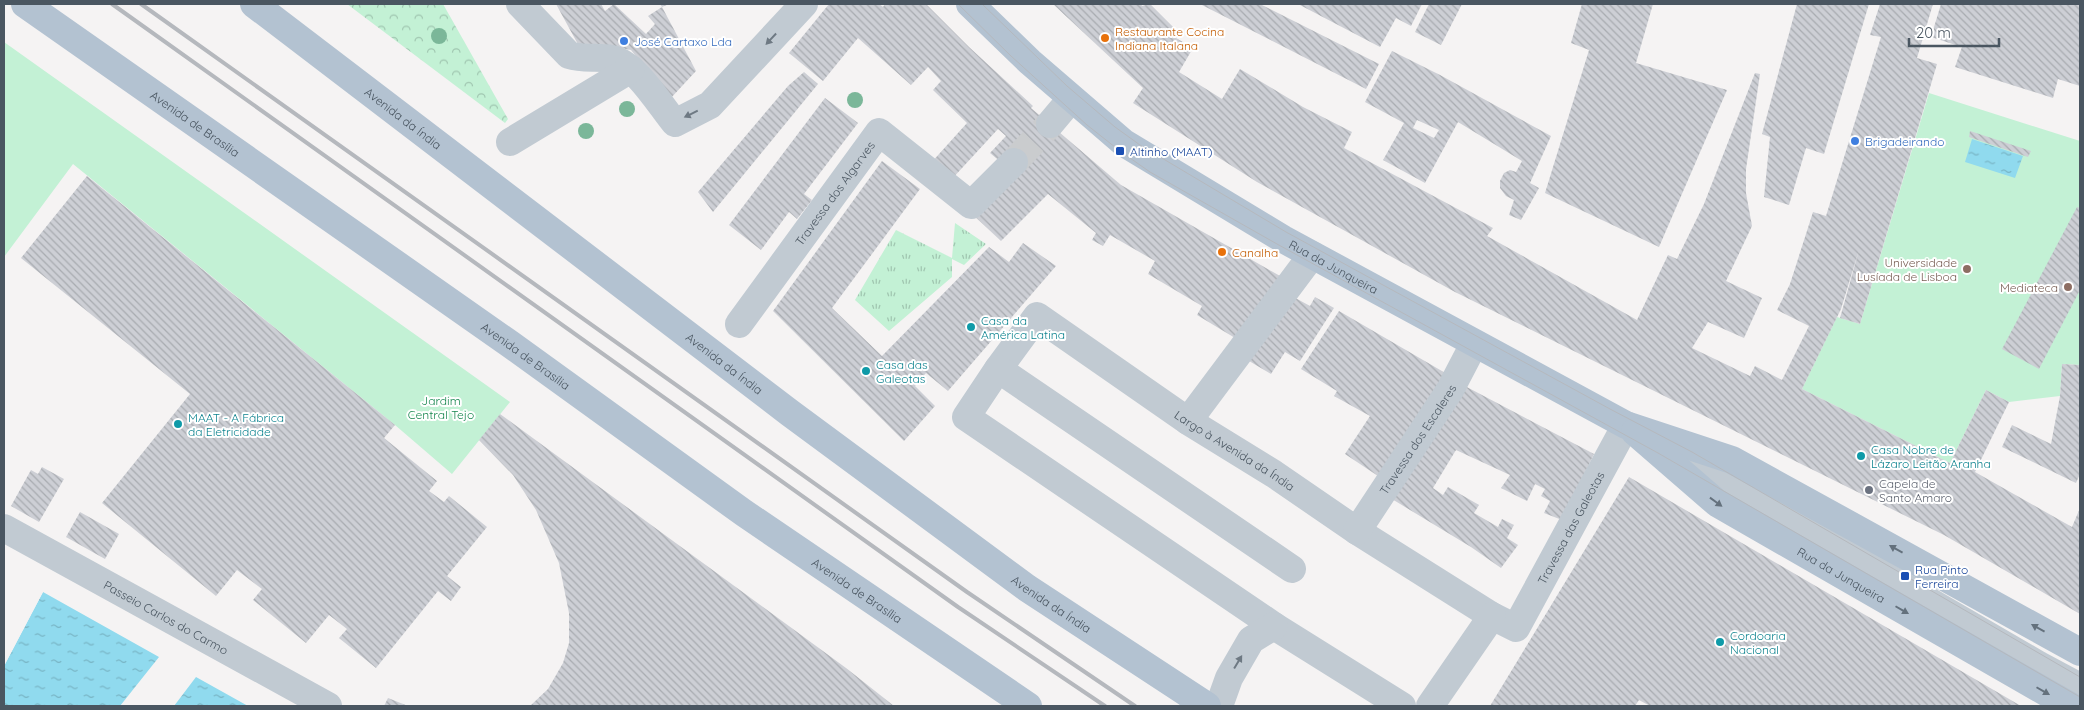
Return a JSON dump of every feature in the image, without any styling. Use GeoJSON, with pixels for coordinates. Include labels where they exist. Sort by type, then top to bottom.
{"type":"FeatureCollection","features":[{"type":"Feature","properties":{"kind":"main road","name":"Avenida de Brasília"},"geometry":{"type":"LineString","coordinates":[[25,4],[510,344],[744,513],[1028,706]]}},
{"type":"Feature","properties":{"kind":"main road","name":"Avenida da Índia"},"geometry":{"type":"LineString","coordinates":[[254,4],[790,414],[1027,588],[1208,706]]}},
{"type":"Feature","properties":{"kind":"main road","name":"Rua da Junqueira"},"geometry":{"type":"LineString","coordinates":[[970,4],[1030,62],[1124,143],[1312,255],[1626,425],[1732,460],[2080,652]]}},
{"type":"Feature","properties":{"kind":"main road","name":"Rua da Junqueira"},"geometry":{"type":"LineString","coordinates":[[1626,425],[1717,503],[2070,706]]}},
{"type":"Feature","properties":{"kind":"street"},"geometry":{"type":"LineString","coordinates":[[520,4],[560,48],[569,55],[580,58],[612,58],[631,69],[675,123],[710,105],[804,4]]}},
{"type":"Feature","properties":{"kind":"street"},"geometry":{"type":"LineString","coordinates":[[510,142],[631,69]]}},
{"type":"Feature","properties":{"kind":"street"},"geometry":{"type":"LineString","coordinates":[[1050,124],[1071,99]]}},
{"type":"Feature","properties":{"kind":"street","name":"Travessa dos Algarves"},"geometry":{"type":"LineString","coordinates":[[739,324],[879,132],[971,204],[1014,162]]}},
{"type":"Feature","properties":{"kind":"street"},"geometry":{"type":"LineString","coordinates":[[1188,421],[1312,255]]}},
{"type":"Feature","properties":{"kind":"street","name":"Largo à Avenida da Índia"},"geometry":{"type":"LineString","coordinates":[[1402,706],[1274,626],[966,417],[1037,316],[1188,421],[1274,474],[1357,531],[1492,616],[1516,628]]}},
{"type":"Feature","properties":{"kind":"street","name":"Travessa dos Escaleres"},"geometry":{"type":"LineString","coordinates":[[1357,531],[1450,390],[1474,344]]}},
{"type":"Feature","properties":{"kind":"street"},"geometry":{"type":"LineString","coordinates":[[998,369],[1292,569]]}},
{"type":"Feature","properties":{"kind":"street"},"geometry":{"type":"LineString","coordinates":[[1626,425],[2080,687]]}},
{"type":"Feature","properties":{"kind":"street","name":"Travessa das Galeotas"},"geometry":{"type":"LineString","coordinates":[[1516,628],[1626,425]]}},
{"type":"Feature","properties":{"kind":"street","name":"Passeio Carlos do Carmo"},"geometry":{"type":"LineString","coordinates":[[4,528],[328,706]]}},
{"type":"Feature","properties":{"kind":"street"},"geometry":{"type":"LineString","coordinates":[[1430,706],[1492,616]]}},
{"type":"Feature","properties":{"kind":"street"},"geometry":{"type":"LineString","coordinates":[[1219,706],[1229,678],[1251,640],[1274,626]]}},
{"type":"Feature","properties":{"kind":"green space"},"geometry":{"type":"Polygon","coordinates":[[[347,4],[443,4],[508,119],[505,123],[347,4]]]}},
{"type":"Feature","properties":{"kind":"green space","name":"Jardim Central Tejo"},"geometry":{"type":"Polygon","coordinates":[[[4,42],[510,402],[452,474],[395,425],[73,164],[4,257],[4,42]]]}},
{"type":"Feature","properties":{"kind":"green space"},"geometry":{"type":"Polygon","coordinates":[[[1929,93],[2080,141],[2080,365],[2062,364],[2060,396],[2009,402],[1986,390],[1950,463],[1802,389],[1837,317],[1860,324],[1929,93]]]}},
{"type":"Feature","properties":{"kind":"green space"},"geometry":{"type":"Polygon","coordinates":[[[955,223],[986,244],[964,265],[952,259],[952,277],[889,331],[855,300],[896,230],[952,258],[955,223]]]}},
{"type":"Feature","properties":{"kind":"water"},"geometry":{"type":"Polygon","coordinates":[[[1972,139],[2023,156],[2015,178],[1965,162],[1972,139]]]}},
{"type":"Feature","properties":{"kind":"water"},"geometry":{"type":"Polygon","coordinates":[[[43,592],[159,657],[120,706],[4,706],[4,666],[43,592]]]}},
{"type":"Feature","properties":{"kind":"water"},"geometry":{"type":"Polygon","coordinates":[[[196,677],[248,706],[174,706],[196,677]]]}},
{"type":"Feature","properties":{"kind":"pier"},"geometry":{"type":"Polygon","coordinates":[[[41,591],[43,592],[4,666],[4,661],[41,591]]]}},
{"type":"Feature","properties":{"kind":"building"},"geometry":{"type":"Polygon","coordinates":[[[556,4],[601,4],[605,11],[614,4],[646,34],[655,24],[648,16],[662,7],[696,71],[670,99],[631,50],[609,46],[580,48],[556,4]]]}},
{"type":"Feature","properties":{"kind":"building"},"geometry":{"type":"Polygon","coordinates":[[[829,4],[879,4],[883,7],[885,4],[926,4],[1033,106],[1031,108],[1121,185],[1287,280],[1240,341],[1197,315],[1202,306],[1148,274],[1155,261],[1110,235],[1103,246],[1092,240],[1096,233],[1048,194],[1001,241],[971,213],[1002,163],[990,153],[1006,136],[998,129],[951,180],[930,164],[967,123],[933,90],[941,81],[928,67],[911,85],[858,38],[823,81],[789,53],[829,4]]]}},
{"type":"Feature","properties":{"kind":"building"},"geometry":{"type":"Polygon","coordinates":[[[1053,4],[1141,4],[1142,6],[1150,4],[1179,33],[1176,38],[1193,48],[1179,72],[1222,99],[1240,69],[1303,107],[1352,132],[1344,148],[1493,228],[1487,236],[1637,320],[1668,255],[1677,259],[1704,204],[1755,73],[1760,74],[1746,169],[1746,193],[1752,226],[1726,281],[1762,298],[1744,338],[1708,322],[1692,348],[1750,376],[1755,366],[1782,380],[1809,326],[1777,310],[1790,284],[1813,212],[1826,216],[1881,37],[1870,35],[1880,4],[1933,4],[1917,58],[1937,64],[1860,324],[1840,318],[1859,250],[1841,309],[1802,389],[1950,463],[1986,390],[2009,402],[1975,472],[2072,527],[2080,508],[2080,614],[1944,535],[1455,292],[1257,182],[1133,103],[1143,88],[1053,4]]]}},
{"type":"Feature","properties":{"kind":"building"},"geometry":{"type":"Polygon","coordinates":[[[1200,4],[1260,4],[1379,64],[1366,89],[1200,4]]]}},
{"type":"Feature","properties":{"kind":"building"},"geometry":{"type":"Polygon","coordinates":[[[1298,4],[1422,4],[1411,26],[1396,18],[1380,47],[1298,4]]]}},
{"type":"Feature","properties":{"kind":"building"},"geometry":{"type":"Polygon","coordinates":[[[1429,4],[1462,4],[1441,45],[1415,32],[1429,4]]]}},
{"type":"Feature","properties":{"kind":"building"},"geometry":{"type":"Polygon","coordinates":[[[1582,4],[1653,4],[1636,63],[1727,90],[1659,247],[1545,193],[1589,50],[1571,43],[1582,4]]]}},
{"type":"Feature","properties":{"kind":"building"},"geometry":{"type":"Polygon","coordinates":[[[1797,4],[1869,4],[1824,154],[1806,148],[1789,205],[1764,197],[1770,137],[1762,134],[1797,4]]]}},
{"type":"Feature","properties":{"kind":"building"},"geometry":{"type":"Polygon","coordinates":[[[1941,4],[2080,4],[2080,86],[2058,79],[2053,98],[1955,67],[1962,47],[1931,37],[1941,4]]]}},
{"type":"Feature","properties":{"kind":"building"},"geometry":{"type":"Polygon","coordinates":[[[1392,51],[1551,136],[1530,183],[1539,188],[1521,220],[1509,215],[1514,200],[1506,196],[1500,188],[1500,181],[1504,173],[1510,170],[1516,172],[1522,161],[1458,122],[1425,183],[1383,160],[1404,123],[1365,102],[1392,51]],[[1417,120],[1413,128],[1434,138],[1439,130],[1417,120]]]}},
{"type":"Feature","properties":{"kind":"building"},"geometry":{"type":"Polygon","coordinates":[[[804,72],[818,84],[713,212],[698,192],[788,86],[804,72]]]}},
{"type":"Feature","properties":{"kind":"building"},"geometry":{"type":"Polygon","coordinates":[[[825,98],[858,123],[804,194],[812,200],[797,219],[789,212],[761,250],[729,225],[825,98]]]}},
{"type":"Feature","properties":{"kind":"building"},"geometry":{"type":"Polygon","coordinates":[[[1970,131],[2031,151],[2028,157],[1969,137],[1970,131]]]}},
{"type":"Feature","properties":{"kind":"building"},"geometry":{"type":"Polygon","coordinates":[[[882,161],[920,189],[832,308],[882,356],[989,247],[1009,262],[1023,243],[1056,266],[948,391],[926,373],[915,386],[935,406],[904,441],[773,311],[882,161]]]}},
{"type":"Feature","properties":{"kind":"building"},"geometry":{"type":"Polygon","coordinates":[[[87,176],[395,425],[384,438],[437,481],[429,491],[444,502],[449,496],[487,527],[447,576],[461,587],[451,601],[438,591],[376,668],[339,638],[347,629],[329,615],[306,643],[253,600],[262,589],[237,570],[216,596],[102,503],[190,394],[21,258],[87,176]]]}},
{"type":"Feature","properties":{"kind":"building"},"geometry":{"type":"Polygon","coordinates":[[[2077,207],[2080,208],[2080,290],[2039,369],[2002,349],[2077,207]]]}},
{"type":"Feature","properties":{"kind":"building"},"geometry":{"type":"Polygon","coordinates":[[[1290,295],[1310,306],[1315,297],[1334,308],[1300,361],[1285,352],[1271,374],[1244,358],[1290,295]]]}},
{"type":"Feature","properties":{"kind":"building"},"geometry":{"type":"Polygon","coordinates":[[[1339,311],[1447,374],[1378,476],[1345,454],[1370,416],[1334,396],[1337,391],[1301,369],[1339,311]]]}},
{"type":"Feature","properties":{"kind":"building"},"geometry":{"type":"Polygon","coordinates":[[[2062,364],[2080,365],[2080,474],[2076,483],[2002,447],[2012,425],[2051,444],[2060,396],[2062,364]]]}},
{"type":"Feature","properties":{"kind":"building"},"geometry":{"type":"Polygon","coordinates":[[[1463,385],[1594,454],[1562,520],[1544,513],[1550,501],[1541,496],[1545,489],[1535,484],[1527,501],[1501,488],[1510,475],[1456,450],[1433,488],[1443,495],[1448,487],[1479,505],[1474,513],[1498,527],[1502,519],[1514,525],[1507,538],[1518,545],[1501,568],[1471,547],[1387,496],[1463,385]]]}},
{"type":"Feature","properties":{"kind":"building"},"geometry":{"type":"Polygon","coordinates":[[[500,414],[846,668],[894,706],[530,706],[548,689],[563,663],[569,643],[569,613],[559,563],[536,510],[513,475],[479,440],[500,414]]]}},
{"type":"Feature","properties":{"kind":"building"},"geometry":{"type":"Polygon","coordinates":[[[42,467],[64,479],[39,522],[11,506],[31,470],[38,474],[42,467]]]}},
{"type":"Feature","properties":{"kind":"building","name":"Cordoaria Nacional"},"geometry":{"type":"Polygon","coordinates":[[[1629,477],[2021,706],[1650,706],[1639,700],[1635,706],[1490,706],[1629,477]]]}},
{"type":"Feature","properties":{"kind":"building"},"geometry":{"type":"Polygon","coordinates":[[[80,512],[119,534],[105,559],[66,537],[80,512]]]}},
{"type":"Feature","properties":{"kind":"building"},"geometry":{"type":"Polygon","coordinates":[[[388,698],[408,706],[384,706],[388,698]]]}},
{"type":"Feature","properties":{"kind":"tunnel"},"geometry":{"type":"LineString","coordinates":[[1014,162],[1050,124]]}},
{"type":"Feature","properties":{"kind":"tram line"},"geometry":{"type":"LineString","coordinates":[[958,4],[1011,56],[1087,125],[1150,172],[1277,244],[1658,453],[2080,697]]}},
{"type":"Feature","properties":{"kind":"tram line"},"geometry":{"type":"LineString","coordinates":[[982,4],[1067,86],[1115,127],[1140,145],[1286,232],[1692,452],[2080,677]]}},
{"type":"Feature","properties":{"kind":"railway"},"geometry":{"type":"LineString","coordinates":[[112,4],[958,607],[1105,706]]}},
{"type":"Feature","properties":{"kind":"railway"},"geometry":{"type":"LineString","coordinates":[[141,4],[967,592],[1135,706]]}},
{"type":"Feature","properties":{"kind":"place","name":"Restaurante Cocina Indiana Italana"},"geometry":{"type":"Point","coordinates":[1105,38]}},
{"type":"Feature","properties":{"kind":"place","name":"José Cartaxo Lda"},"geometry":{"type":"Point","coordinates":[624,41]}},
{"type":"Feature","properties":{"kind":"place","name":"Brigadeirando"},"geometry":{"type":"Point","coordinates":[1855,141]}},
{"type":"Feature","properties":{"kind":"place","name":"Altinho (MAAT)"},"geometry":{"type":"Point","coordinates":[1120,151]}},
{"type":"Feature","properties":{"kind":"place","name":"Canalha"},"geometry":{"type":"Point","coordinates":[1222,252]}},
{"type":"Feature","properties":{"kind":"place","name":"Universidade Lusíada de Lisboa"},"geometry":{"type":"Point","coordinates":[1967,269]}},
{"type":"Feature","properties":{"kind":"place","name":"Mediateca"},"geometry":{"type":"Point","coordinates":[2068,287]}},
{"type":"Feature","properties":{"kind":"place","name":"Casa da América Latina"},"geometry":{"type":"Point","coordinates":[971,327]}},
{"type":"Feature","properties":{"kind":"place","name":"Casa das Galeotas"},"geometry":{"type":"Point","coordinates":[866,371]}},
{"type":"Feature","properties":{"kind":"place","name":"MAAT - A Fábrica da Eletricidade"},"geometry":{"type":"Point","coordinates":[178,424]}},
{"type":"Feature","properties":{"kind":"place","name":"Casa Nobre de Lázaro Leitão Aranha"},"geometry":{"type":"Point","coordinates":[1861,456]}},
{"type":"Feature","properties":{"kind":"place","name":"Capela de Santo Amaro"},"geometry":{"type":"Point","coordinates":[1869,490]}},
{"type":"Feature","properties":{"kind":"place","name":"Rua Pinto Ferreira"},"geometry":{"type":"Point","coordinates":[1905,576]}},
{"type":"Feature","properties":{"kind":"place","name":"Cordoaria Nacional"},"geometry":{"type":"Point","coordinates":[1720,642]}}]}
